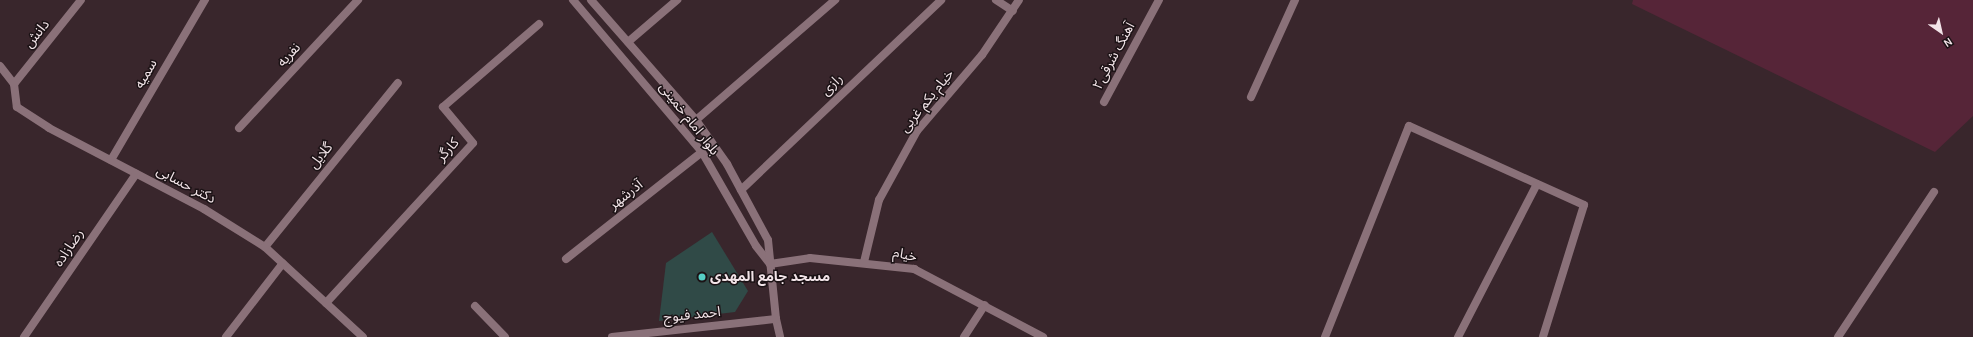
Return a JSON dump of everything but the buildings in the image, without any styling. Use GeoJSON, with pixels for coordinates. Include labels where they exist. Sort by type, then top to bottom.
{"type":"FeatureCollection","features":[{"type":"Feature","properties":{"kind":"street","name":"دانش"},"geometry":{"type":"LineString","coordinates":[[14,84],[81,0]]}},
{"type":"Feature","properties":{"kind":"street","name":"سمیه"},"geometry":{"type":"LineString","coordinates":[[111,160],[205,0]]}},
{"type":"Feature","properties":{"kind":"street","name":"نفریه"},"geometry":{"type":"LineString","coordinates":[[240,128],[358,0]]}},
{"type":"Feature","properties":{"kind":"street","name":"بلوار امام خمینی"},"geometry":{"type":"LineString","coordinates":[[573,0],[702,152],[756,246],[770,264]]}},
{"type":"Feature","properties":{"kind":"street","name":"بلوار امام خمینی"},"geometry":{"type":"LineString","coordinates":[[591,0],[696,120],[727,164],[768,240],[776,319],[780,337]]}},
{"type":"Feature","properties":{"kind":"street"},"geometry":{"type":"LineString","coordinates":[[628,42],[678,0]]}},
{"type":"Feature","properties":{"kind":"street"},"geometry":{"type":"LineString","coordinates":[[696,120],[835,0]]}},
{"type":"Feature","properties":{"kind":"street","name":"رازی"},"geometry":{"type":"LineString","coordinates":[[741,190],[941,0]]}},
{"type":"Feature","properties":{"kind":"street"},"geometry":{"type":"LineString","coordinates":[[996,0],[1012,11]]}},
{"type":"Feature","properties":{"kind":"street","name":"خیام یکم غربی"},"geometry":{"type":"LineString","coordinates":[[864,262],[879,200],[917,131],[982,55],[1018,0]]}},
{"type":"Feature","properties":{"kind":"street","name":"آهنگ شرقی۲"},"geometry":{"type":"LineString","coordinates":[[1104,102],[1159,0]]}},
{"type":"Feature","properties":{"kind":"street"},"geometry":{"type":"LineString","coordinates":[[1251,97],[1295,0]]}},
{"type":"Feature","properties":{"kind":"street","name":"کارگر"},"geometry":{"type":"LineString","coordinates":[[326,303],[473,142],[443,107],[539,24]]}},
{"type":"Feature","properties":{"kind":"street"},"geometry":{"type":"LineString","coordinates":[[1,71],[14,84]]}},
{"type":"Feature","properties":{"kind":"street","name":"گلایل"},"geometry":{"type":"LineString","coordinates":[[265,246],[398,83]]}},
{"type":"Feature","properties":{"kind":"street","name":"دکتر حسابی"},"geometry":{"type":"LineString","coordinates":[[14,84],[17,107],[49,128],[204,209],[265,246],[363,337]]}},
{"type":"Feature","properties":{"kind":"street"},"geometry":{"type":"LineString","coordinates":[[1325,337],[1409,126],[1584,205],[1543,337]]}},
{"type":"Feature","properties":{"kind":"street","name":"آذرشهر"},"geometry":{"type":"LineString","coordinates":[[566,259],[702,152]]}},
{"type":"Feature","properties":{"kind":"street","name":"رضازاده"},"geometry":{"type":"LineString","coordinates":[[24,337],[136,174]]}},
{"type":"Feature","properties":{"kind":"street"},"geometry":{"type":"LineString","coordinates":[[1458,337],[1537,184]]}},
{"type":"Feature","properties":{"kind":"street"},"geometry":{"type":"LineString","coordinates":[[1838,337],[1934,192]]}},
{"type":"Feature","properties":{"kind":"street","name":"خیام"},"geometry":{"type":"LineString","coordinates":[[770,264],[810,258],[864,262],[914,269],[985,305],[1043,337]]}},
{"type":"Feature","properties":{"kind":"street"},"geometry":{"type":"LineString","coordinates":[[226,337],[283,263]]}},
{"type":"Feature","properties":{"kind":"street"},"geometry":{"type":"LineString","coordinates":[[964,337],[985,305]]}},
{"type":"Feature","properties":{"kind":"street"},"geometry":{"type":"LineString","coordinates":[[475,306],[505,337]]}},
{"type":"Feature","properties":{"kind":"street","name":"احمد فیوج"},"geometry":{"type":"LineString","coordinates":[[612,337],[776,319]]}},
{"type":"Feature","properties":{"kind":"shaded area"},"geometry":{"type":"Polygon","coordinates":[[[1633,0],[1973,0],[1973,116],[1935,152],[1632,4],[1633,0]]]}},
{"type":"Feature","properties":{"kind":"place","name":"مسجد جامع المهدی"},"geometry":{"type":"Point","coordinates":[702,277]}}]}
